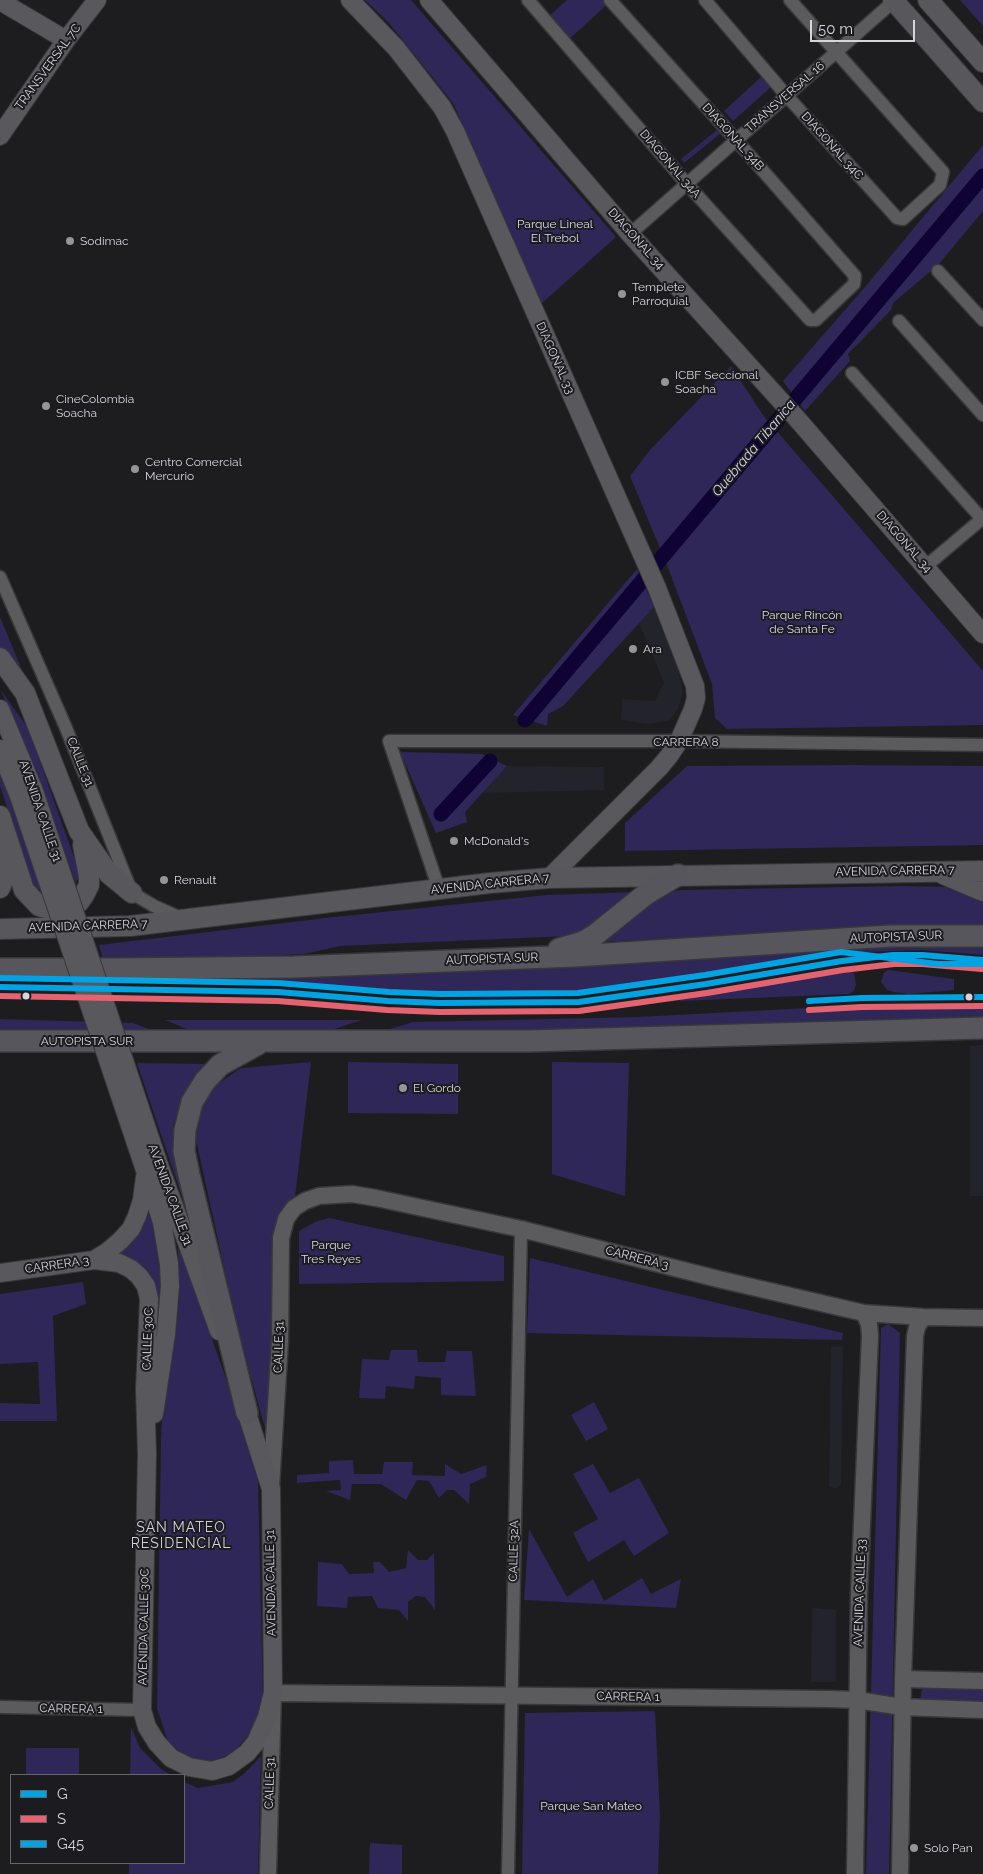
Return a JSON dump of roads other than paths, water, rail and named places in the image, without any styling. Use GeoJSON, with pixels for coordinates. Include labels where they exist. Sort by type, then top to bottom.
{"type":"FeatureCollection","features":[{"type":"Feature","properties":{"kind":"highway"},"geometry":{"type":"LineString","coordinates":[[524,957],[570,947],[583,942],[610,924],[646,894],[678,875]]}},
{"type":"Feature","properties":{"kind":"highway","name":"AUTOPISTA SUR"},"geometry":{"type":"LineString","coordinates":[[0,968],[116,969],[294,966],[629,953],[890,936],[983,936]]}},
{"type":"Feature","properties":{"kind":"highway","name":"AUTOPISTA SUR"},"geometry":{"type":"LineString","coordinates":[[0,1041],[529,1042],[983,1028]]}},
{"type":"Feature","properties":{"kind":"highway"},"geometry":{"type":"LineString","coordinates":[[247,1413],[184,1152],[185,1130],[192,1102],[205,1081],[220,1065],[233,1056],[262,1042]]}},
{"type":"Feature","properties":{"kind":"main road","name":"TRANSVERSAL 7C"},"geometry":{"type":"LineString","coordinates":[[0,136],[66,40],[97,0]]}},
{"type":"Feature","properties":{"kind":"main road","name":"DIAGONAL 33"},"geometry":{"type":"LineString","coordinates":[[350,0],[396,48],[442,107],[450,121],[657,588],[695,686],[696,698],[693,709],[679,741],[659,768],[549,878]]}},
{"type":"Feature","properties":{"kind":"main road","name":"DIAGONAL 34"},"geometry":{"type":"LineString","coordinates":[[429,0],[630,234],[796,418],[983,634]]}},
{"type":"Feature","properties":{"kind":"main road"},"geometry":{"type":"LineString","coordinates":[[894,0],[983,102]]}},
{"type":"Feature","properties":{"kind":"main road"},"geometry":{"type":"LineString","coordinates":[[928,0],[983,62]]}},
{"type":"Feature","properties":{"kind":"main road"},"geometry":{"type":"LineString","coordinates":[[0,2],[66,40]]}},
{"type":"Feature","properties":{"kind":"main road"},"geometry":{"type":"LineString","coordinates":[[0,658],[25,693],[79,831],[88,865],[89,885],[79,902],[62,909],[50,909],[39,906],[31,899],[24,890],[0,816]]}},
{"type":"Feature","properties":{"kind":"main road","name":"AVENIDA CALLE 31"},"geometry":{"type":"LineString","coordinates":[[0,709],[152,1168],[247,1413],[270,1489],[272,1693],[267,1717],[256,1742],[246,1753],[229,1766],[212,1771],[189,1767],[171,1758],[157,1743],[147,1727],[142,1710]]}},
{"type":"Feature","properties":{"kind":"main road","name":"AVENIDA CALLE 31"},"geometry":{"type":"LineString","coordinates":[[0,750],[27,793]]}},
{"type":"Feature","properties":{"kind":"main road"},"geometry":{"type":"LineString","coordinates":[[79,831],[108,874],[132,893]]}},
{"type":"Feature","properties":{"kind":"main road"},"geometry":{"type":"LineString","coordinates":[[0,888],[6,872],[9,847]]}},
{"type":"Feature","properties":{"kind":"main road"},"geometry":{"type":"LineString","coordinates":[[934,870],[983,891]]}},
{"type":"Feature","properties":{"kind":"main road","name":"AVENIDA CARRERA 7"},"geometry":{"type":"LineString","coordinates":[[0,929],[111,928],[439,889],[549,878],[934,870],[983,871]]}},
{"type":"Feature","properties":{"kind":"main road","name":"AVENIDA CALLE 31"},"geometry":{"type":"LineString","coordinates":[[147,1454],[166,1334],[170,1286],[169,1264],[152,1168]]}},
{"type":"Feature","properties":{"kind":"main road","name":"CARRERA 3"},"geometry":{"type":"LineString","coordinates":[[0,1273],[94,1260],[120,1241],[131,1229],[152,1168]]}},
{"type":"Feature","properties":{"kind":"main road","name":"CALLE 30C"},"geometry":{"type":"LineString","coordinates":[[94,1260],[119,1263],[131,1269],[146,1286],[149,1299],[146,1389],[147,1454]]}},
{"type":"Feature","properties":{"kind":"main road","name":"AVENIDA CALLE 30C"},"geometry":{"type":"LineString","coordinates":[[142,1710],[147,1454]]}},
{"type":"Feature","properties":{"kind":"street","name":"DIAGONAL 34A"},"geometry":{"type":"LineString","coordinates":[[528,0],[687,184],[810,320],[816,320]]}},
{"type":"Feature","properties":{"kind":"street","name":"DIAGONAL 34B"},"geometry":{"type":"LineString","coordinates":[[610,0],[855,276],[854,284],[816,320]]}},
{"type":"Feature","properties":{"kind":"street","name":"DIAGONAL 34C"},"geometry":{"type":"LineString","coordinates":[[705,0],[786,95],[897,218],[903,219],[940,185],[943,172],[836,51]]}},
{"type":"Feature","properties":{"kind":"street"},"geometry":{"type":"LineString","coordinates":[[790,0],[836,51]]}},
{"type":"Feature","properties":{"kind":"street","name":"TRANSVERSAL 16"},"geometry":{"type":"LineString","coordinates":[[630,234],[894,0]]}},
{"type":"Feature","properties":{"kind":"street"},"geometry":{"type":"LineString","coordinates":[[938,271],[983,320]]}},
{"type":"Feature","properties":{"kind":"street"},"geometry":{"type":"LineString","coordinates":[[899,320],[983,416]]}},
{"type":"Feature","properties":{"kind":"street"},"geometry":{"type":"LineString","coordinates":[[852,374],[983,519],[925,567]]}},
{"type":"Feature","properties":{"kind":"street","name":"CALLE 31"},"geometry":{"type":"LineString","coordinates":[[0,578],[66,728],[132,893]]}},
{"type":"Feature","properties":{"kind":"street","name":"CARRERA 8"},"geometry":{"type":"LineString","coordinates":[[439,889],[389,741],[679,741],[983,745]]}},
{"type":"Feature","properties":{"kind":"street"},"geometry":{"type":"LineString","coordinates":[[132,893],[154,906],[186,920]]}},
{"type":"Feature","properties":{"kind":"street","name":"CARRERA 3"},"geometry":{"type":"LineString","coordinates":[[294,1208],[305,1201],[319,1196],[352,1194],[520,1229],[718,1279],[864,1313],[923,1317],[983,1318]]}},
{"type":"Feature","properties":{"kind":"street","name":"CALLE 31"},"geometry":{"type":"LineString","coordinates":[[270,1489],[280,1341],[281,1238],[286,1219],[294,1208]]}},
{"type":"Feature","properties":{"kind":"street","name":"CALLE 32A"},"geometry":{"type":"LineString","coordinates":[[508,1874],[520,1229]]}},
{"type":"Feature","properties":{"kind":"street","name":"AVENIDA CALLE 33"},"geometry":{"type":"LineString","coordinates":[[855,1874],[859,1594],[870,1336],[869,1324],[864,1313]]}},
{"type":"Feature","properties":{"kind":"street"},"geometry":{"type":"LineString","coordinates":[[900,1874],[902,1707],[915,1336],[917,1327],[923,1317]]}},
{"type":"Feature","properties":{"kind":"street"},"geometry":{"type":"LineString","coordinates":[[903,1679],[983,1681]]}},
{"type":"Feature","properties":{"kind":"street","name":"CALLE 31"},"geometry":{"type":"LineString","coordinates":[[268,1874],[272,1693]]}},
{"type":"Feature","properties":{"kind":"street","name":"CARRERA 1"},"geometry":{"type":"LineString","coordinates":[[272,1693],[857,1700],[902,1707],[983,1710]]}},
{"type":"Feature","properties":{"kind":"street","name":"CARRERA 1"},"geometry":{"type":"LineString","coordinates":[[0,1707],[142,1710]]}},
{"type":"Feature","properties":{"kind":"waterway","name":"Quebrada Tibaníca"},"geometry":{"type":"LineString","coordinates":[[525,720],[983,176]]}},
{"type":"Feature","properties":{"kind":"waterway","name":"Quebrada Tibaníca"},"geometry":{"type":"LineString","coordinates":[[441,814],[490,761]]}},
{"type":"Feature","properties":{"kind":"place","name":"Sodimac"},"geometry":{"type":"Point","coordinates":[70,241]}},
{"type":"Feature","properties":{"kind":"place","name":"Templete Parroquial"},"geometry":{"type":"Point","coordinates":[622,294]}},
{"type":"Feature","properties":{"kind":"place","name":"ICBF Seccional Soacha"},"geometry":{"type":"Point","coordinates":[665,382]}},
{"type":"Feature","properties":{"kind":"place","name":"CineColombia Soacha"},"geometry":{"type":"Point","coordinates":[46,406]}},
{"type":"Feature","properties":{"kind":"place","name":"Centro Comercial Mercurio"},"geometry":{"type":"Point","coordinates":[135,469]}},
{"type":"Feature","properties":{"kind":"place","name":"Ara"},"geometry":{"type":"Point","coordinates":[633,649]}},
{"type":"Feature","properties":{"kind":"place","name":"McDonald's"},"geometry":{"type":"Point","coordinates":[454,841]}},
{"type":"Feature","properties":{"kind":"place","name":"Renault"},"geometry":{"type":"Point","coordinates":[164,880]}},
{"type":"Feature","properties":{"kind":"place","name":"El Gordo"},"geometry":{"type":"Point","coordinates":[403,1088]}},
{"type":"Feature","properties":{"kind":"place","name":"Solo Pan"},"geometry":{"type":"Point","coordinates":[914,1848]}},
{"type":"Feature","properties":{"kind":"district","name":"SAN MATEO RESIDENCIAL"},"geometry":{"type":"Point","coordinates":[181,1536]}},
{"type":"Feature","properties":{"kind":"park label","name":"Parque Lineal El Trebol"},"geometry":{"type":"Point","coordinates":[555,231]}},
{"type":"Feature","properties":{"kind":"park label","name":"Parque Rincón de Santa Fe"},"geometry":{"type":"Point","coordinates":[802,622]}},
{"type":"Feature","properties":{"kind":"park label","name":"Parque Tres Reyes"},"geometry":{"type":"Point","coordinates":[331,1252]}},
{"type":"Feature","properties":{"kind":"park label","name":"Parque San Mateo"},"geometry":{"type":"Point","coordinates":[591,1806]}}]}
